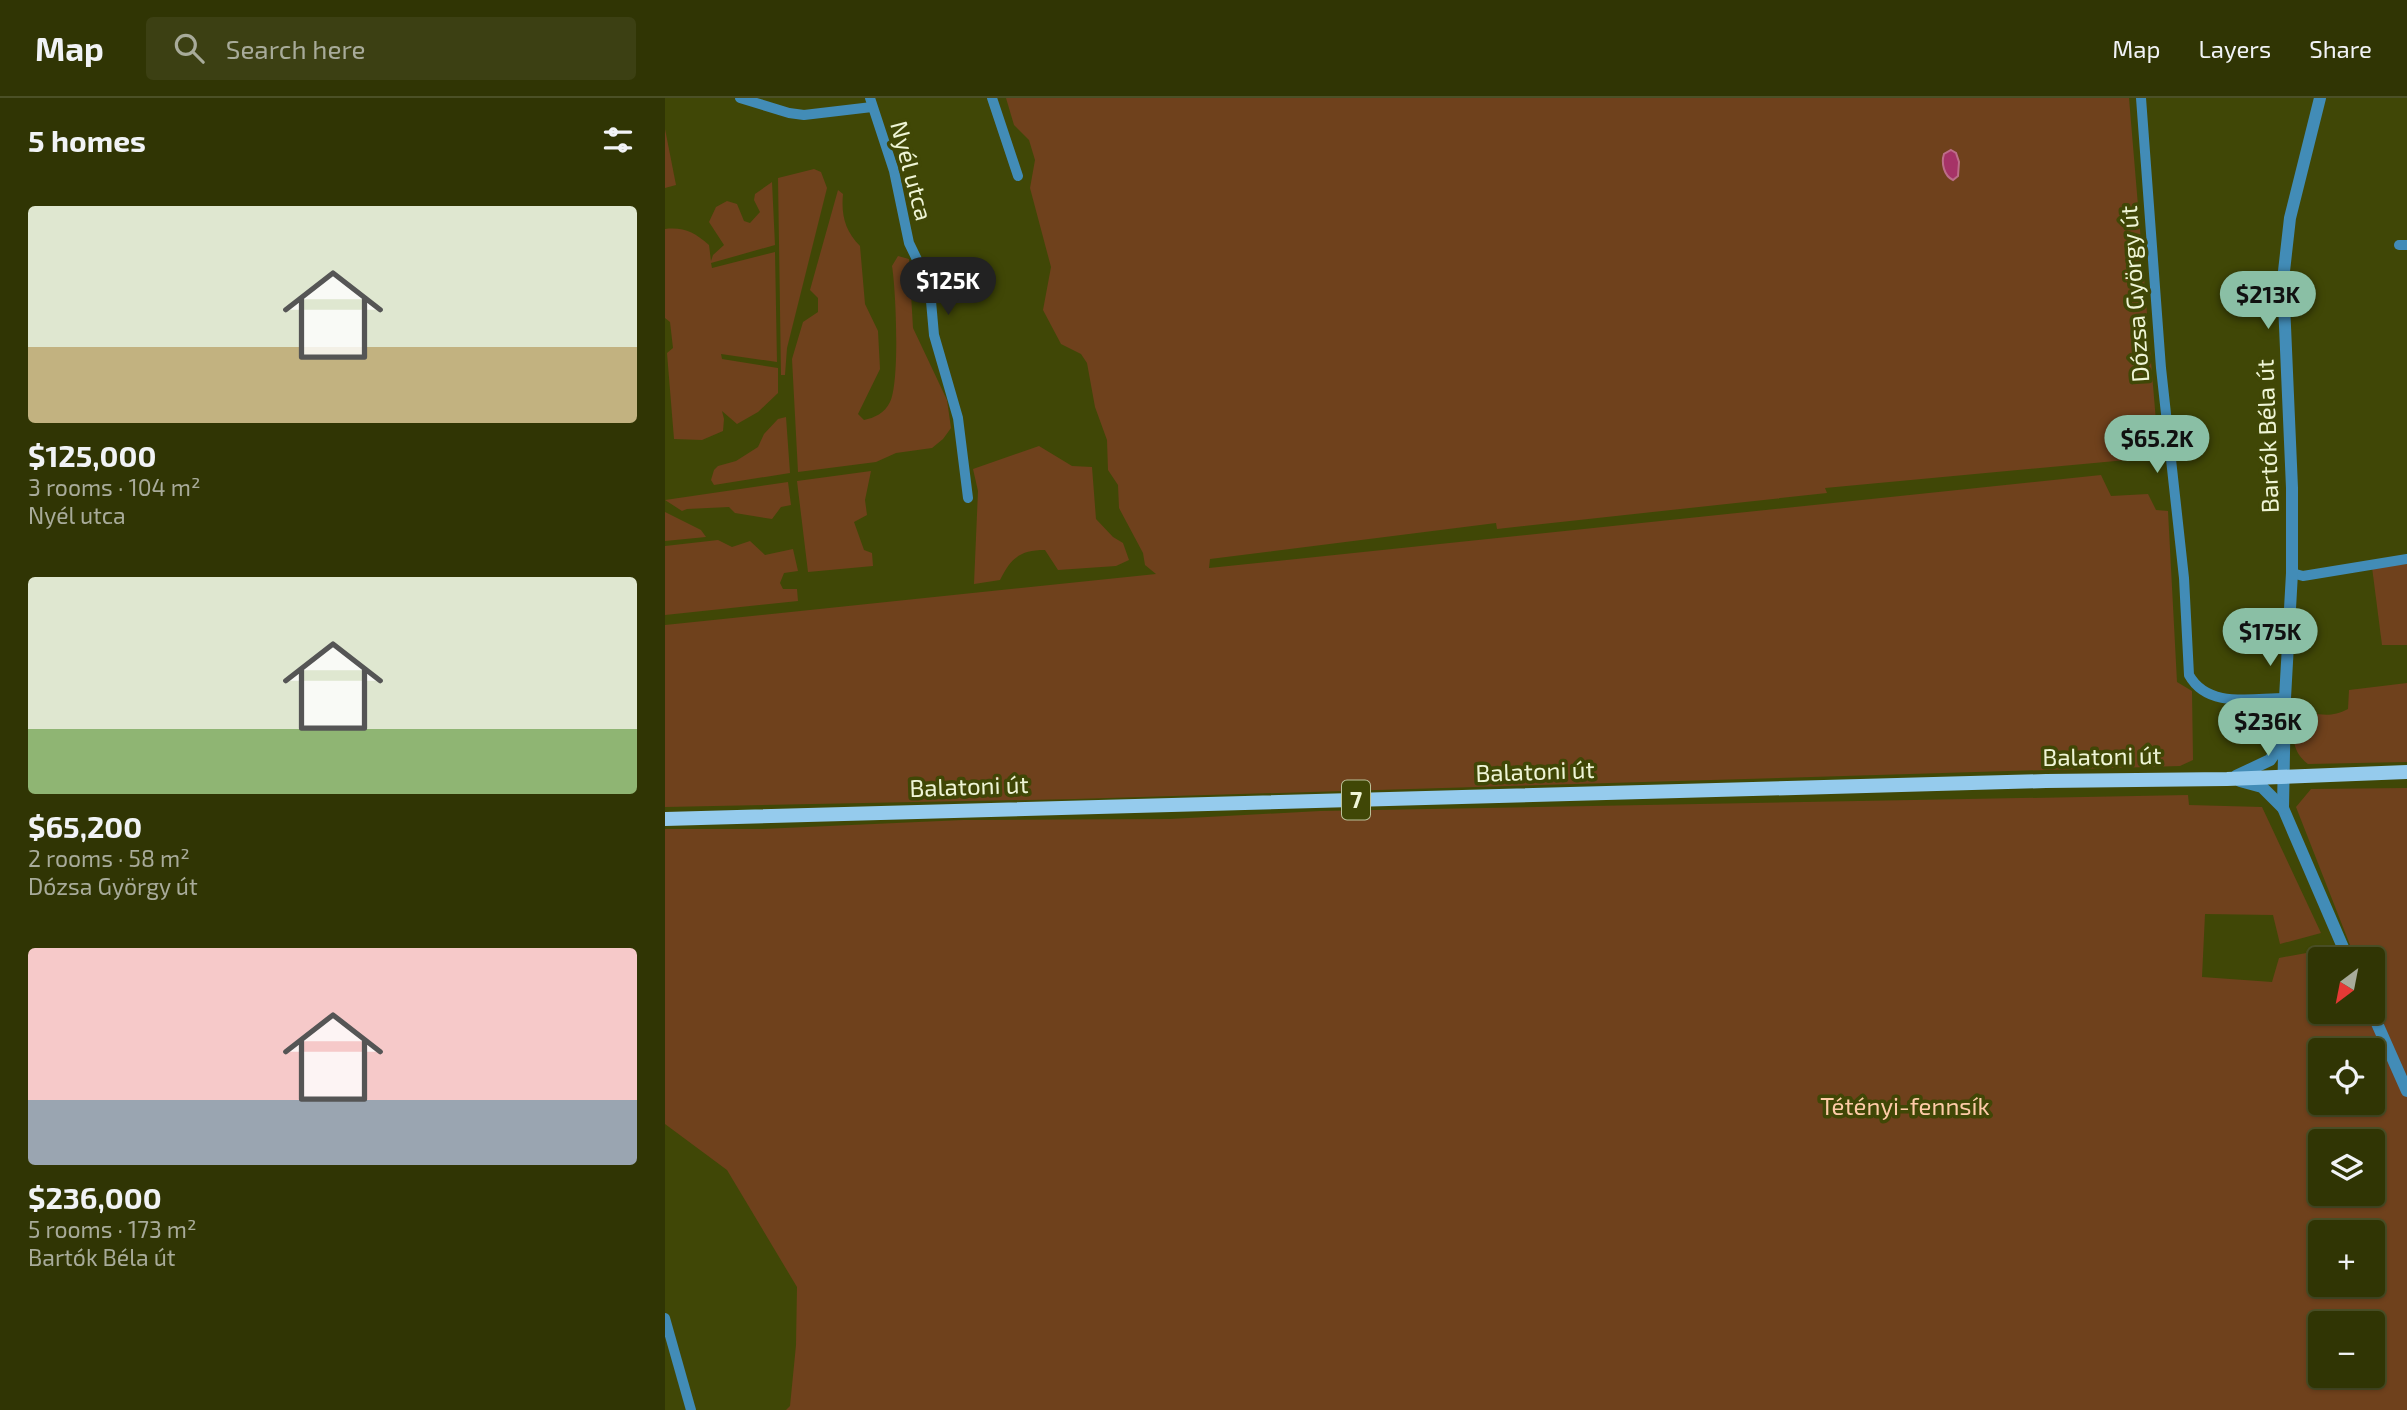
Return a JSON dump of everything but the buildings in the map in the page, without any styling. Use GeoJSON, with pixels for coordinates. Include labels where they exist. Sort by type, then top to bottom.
{"type":"FeatureCollection","features":[{"type":"Feature","properties":{"kind":"main road","name":"Balatoni út"},"geometry":{"type":"LineString","coordinates":[[665,819],[2060,780],[2227,779],[2407,772]]}},
{"type":"Feature","properties":{"kind":"street"},"geometry":{"type":"LineString","coordinates":[[740,98],[804,115],[871,102]]}},
{"type":"Feature","properties":{"kind":"street"},"geometry":{"type":"LineString","coordinates":[[992,98],[1018,176]]}},
{"type":"Feature","properties":{"kind":"street","name":"Dózsa György út"},"geometry":{"type":"LineString","coordinates":[[2141,98],[2161,368],[2184,578],[2189,675],[2194,684],[2216,698],[2285,698]]}},
{"type":"Feature","properties":{"kind":"street","name":"Bartók Béla út"},"geometry":{"type":"LineString","coordinates":[[2284,776],[2292,573],[2292,488],[2284,268],[2290,218],[2320,98]]}},
{"type":"Feature","properties":{"kind":"street","name":"Nyél utca"},"geometry":{"type":"LineString","coordinates":[[871,102],[894,171],[909,243],[926,278],[934,335],[958,418],[968,498]]}},
{"type":"Feature","properties":{"kind":"street"},"geometry":{"type":"LineString","coordinates":[[2292,573],[2303,576],[2407,559]]}},
{"type":"Feature","properties":{"kind":"street"},"geometry":{"type":"LineString","coordinates":[[2227,779],[2270,760],[2284,740]]}},
{"type":"Feature","properties":{"kind":"street"},"geometry":{"type":"LineString","coordinates":[[2283,807],[2284,776]]}},
{"type":"Feature","properties":{"kind":"street"},"geometry":{"type":"LineString","coordinates":[[2227,779],[2262,786],[2283,807],[2343,947]]}},
{"type":"Feature","properties":{"kind":"street"},"geometry":{"type":"LineString","coordinates":[[2377,1024],[2407,1091]]}},
{"type":"Feature","properties":{"kind":"street"},"geometry":{"type":"LineString","coordinates":[[665,1318],[691,1410]]}},
{"type":"Feature","properties":{"kind":"green space"},"geometry":{"type":"Polygon","coordinates":[[[1006,98],[2129,98],[2159,457],[1825,488],[1827,493],[1497,529],[1496,523],[1210,559],[1209,568],[2101,475],[2111,496],[2148,494],[2156,510],[2168,511],[2177,682],[2192,691],[2193,760],[2180,766],[1075,799],[665,807],[665,625],[1156,574],[1145,565],[1143,553],[1119,508],[1118,485],[1108,470],[1107,440],[1095,407],[1087,363],[1081,354],[1061,344],[1043,310],[1051,267],[1030,188],[1035,160],[1029,140],[1014,125],[1006,98]]]}},
{"type":"Feature","properties":{"kind":"green space"},"geometry":{"type":"Polygon","coordinates":[[[665,129],[676,185],[665,188],[665,129]]]}},
{"type":"Feature","properties":{"kind":"green space"},"geometry":{"type":"Polygon","coordinates":[[[814,169],[821,172],[827,188],[787,348],[785,375],[781,375],[778,178],[814,169]]]}},
{"type":"Feature","properties":{"kind":"green space"},"geometry":{"type":"Polygon","coordinates":[[[772,182],[775,245],[711,263],[712,268],[775,252],[777,362],[721,354],[722,359],[778,368],[778,393],[758,412],[737,424],[722,411],[723,431],[702,440],[674,439],[667,353],[673,348],[670,322],[665,318],[665,229],[689,231],[698,237],[709,245],[711,261],[713,255],[724,245],[709,222],[716,207],[727,201],[737,204],[744,221],[750,223],[760,212],[754,200],[755,194],[772,182]]]}},
{"type":"Feature","properties":{"kind":"green space"},"geometry":{"type":"Polygon","coordinates":[[[838,190],[843,194],[844,216],[848,228],[860,246],[865,304],[878,331],[880,369],[858,414],[864,420],[879,414],[888,406],[893,391],[896,336],[892,266],[898,256],[909,259],[913,328],[947,400],[951,428],[932,448],[896,453],[876,462],[798,472],[792,359],[803,322],[818,312],[818,298],[810,290],[838,190]]]}},
{"type":"Feature","properties":{"kind":"green space"},"geometry":{"type":"Polygon","coordinates":[[[786,417],[790,473],[714,485],[711,480],[718,466],[736,461],[758,447],[764,434],[778,419],[786,417]]]}},
{"type":"Feature","properties":{"kind":"green space"},"geometry":{"type":"Polygon","coordinates":[[[1039,446],[1072,466],[1092,467],[1096,519],[1113,537],[1123,543],[1129,560],[1116,566],[1058,570],[1045,550],[1036,550],[1012,561],[1000,580],[974,584],[978,491],[973,469],[1039,446]]]}},
{"type":"Feature","properties":{"kind":"green space"},"geometry":{"type":"Polygon","coordinates":[[[871,471],[865,500],[867,515],[854,522],[864,550],[872,553],[873,566],[808,572],[797,481],[871,471]]]}},
{"type":"Feature","properties":{"kind":"green space"},"geometry":{"type":"Polygon","coordinates":[[[788,482],[791,505],[781,507],[772,519],[735,513],[729,507],[682,511],[665,500],[788,482]]]}},
{"type":"Feature","properties":{"kind":"green space"},"geometry":{"type":"Polygon","coordinates":[[[665,512],[701,530],[706,537],[665,541],[665,512]]]}},
{"type":"Feature","properties":{"kind":"green space"},"geometry":{"type":"Polygon","coordinates":[[[718,540],[732,547],[750,541],[765,555],[793,549],[798,571],[784,573],[780,583],[783,589],[797,589],[798,601],[665,615],[665,546],[718,540]]]}},
{"type":"Feature","properties":{"kind":"green space"},"geometry":{"type":"Polygon","coordinates":[[[2407,564],[2407,645],[2382,645],[2372,567],[2407,564]]]}},
{"type":"Feature","properties":{"kind":"green space"},"geometry":{"type":"Polygon","coordinates":[[[2407,683],[2407,762],[2308,764],[2302,758],[2295,746],[2294,711],[2334,714],[2348,709],[2349,690],[2407,683]]]}},
{"type":"Feature","properties":{"kind":"green space","name":"Tétényi-fennsík"},"geometry":{"type":"Polygon","coordinates":[[[2407,788],[2407,1410],[786,1410],[790,1406],[796,1345],[797,1287],[727,1170],[665,1124],[665,829],[762,829],[963,820],[1170,819],[1320,811],[2188,795],[2189,805],[2262,807],[2321,933],[2280,944],[2273,915],[2205,914],[2202,977],[2272,982],[2279,958],[2308,953],[2308,1024],[2385,1024],[2385,947],[2339,947],[2350,945],[2296,807],[2311,789],[2407,788]]]}},
{"type":"Feature","properties":{"kind":"shaded area"},"geometry":{"type":"Polygon","coordinates":[[[1951,150],[1956,153],[1959,162],[1958,176],[1953,180],[1945,172],[1943,161],[1944,154],[1951,150]]]}}]}
